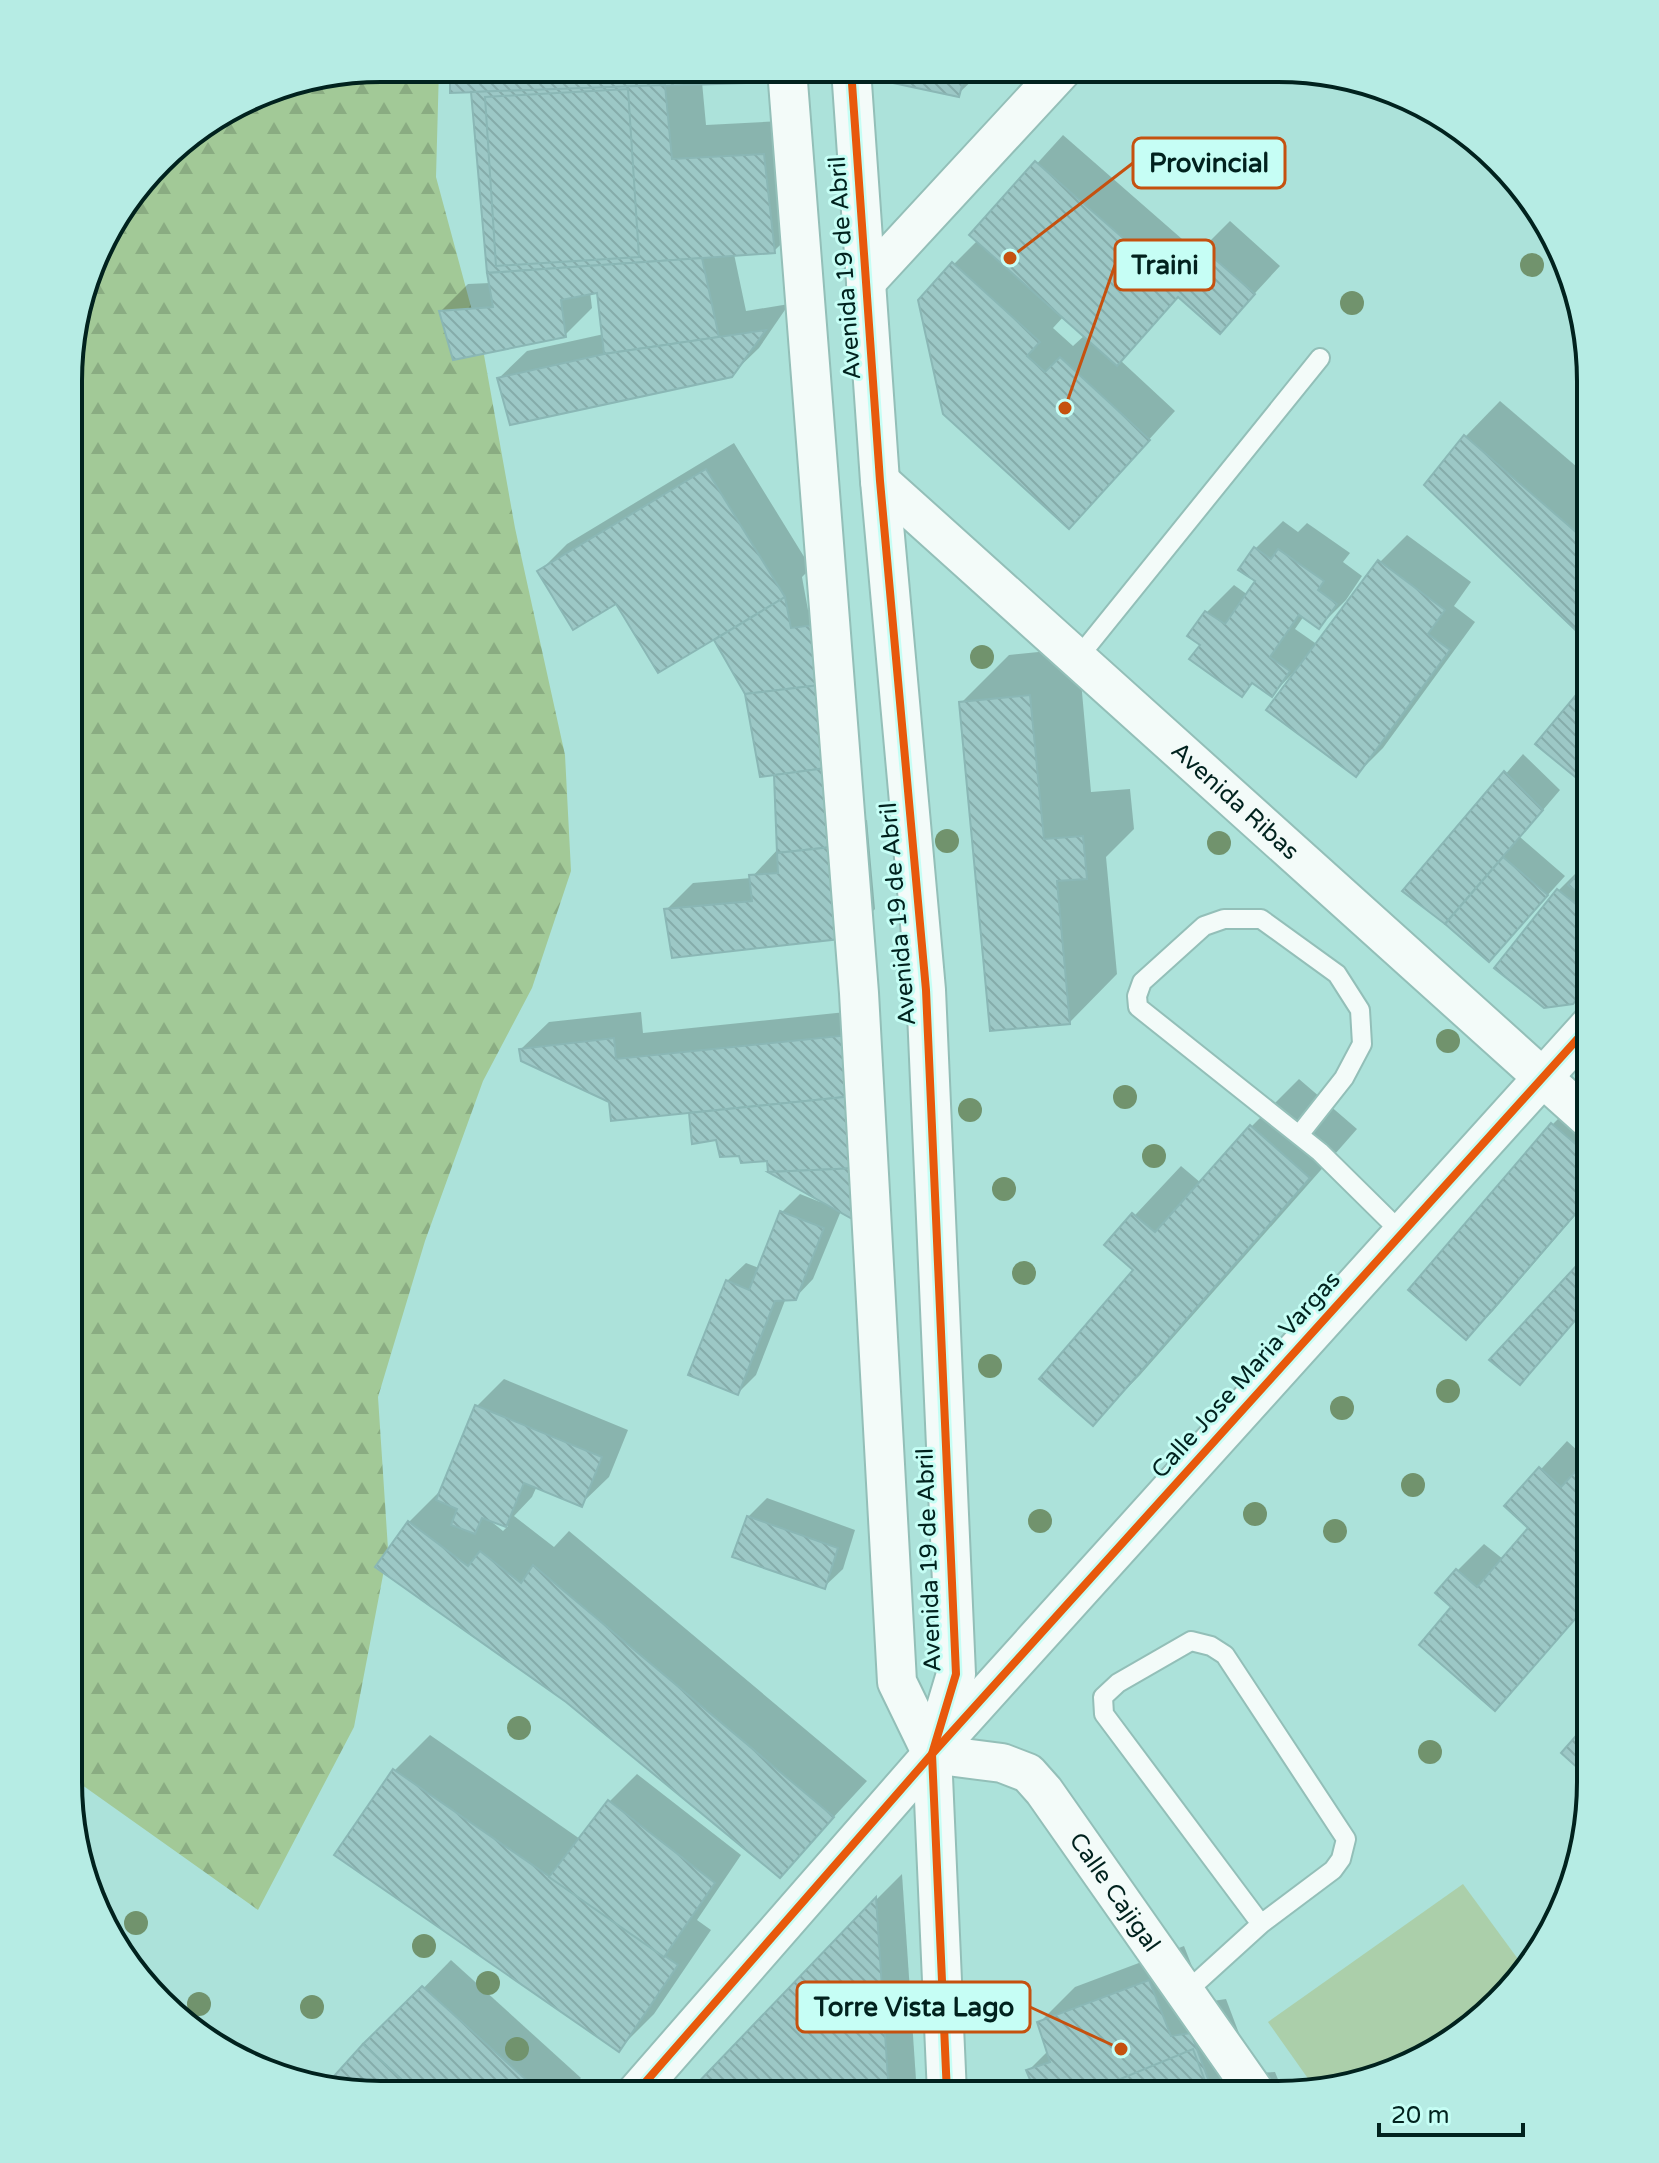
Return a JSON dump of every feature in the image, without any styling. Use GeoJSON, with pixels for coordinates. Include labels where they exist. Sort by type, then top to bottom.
{"type":"FeatureCollection","features":[{"type":"Feature","properties":{"kind":"street","name":"Avenida 19 de Abril"},"geometry":{"type":"LineString","coordinates":[[788,82],[859,993],[897,1682],[932,1754]]}},
{"type":"Feature","properties":{"kind":"street","name":"Avenida 19 de Abril"},"geometry":{"type":"LineString","coordinates":[[852,82],[880,481],[926,990],[956,1674],[932,1754]]}},
{"type":"Feature","properties":{"kind":"street"},"geometry":{"type":"LineString","coordinates":[[866,282],[1051,82]]}},
{"type":"Feature","properties":{"kind":"street","name":"Avenida Ribas"},"geometry":{"type":"LineString","coordinates":[[880,481],[1577,1108]]}},
{"type":"Feature","properties":{"kind":"street","name":"Calle Jose Maria Vargas"},"geometry":{"type":"LineString","coordinates":[[646,2081],[932,1754],[1577,1039]]}},
{"type":"Feature","properties":{"kind":"street","name":"Calle Cajigal"},"geometry":{"type":"LineString","coordinates":[[932,1754],[1002,1763],[1028,1773],[1044,1791],[1247,2081]]}},
{"type":"Feature","properties":{"kind":"street"},"geometry":{"type":"LineString","coordinates":[[932,1754],[946,2081]]}},
{"type":"Feature","properties":{"kind":"lane"},"geometry":{"type":"LineString","coordinates":[[1077,659],[1320,358]]}},
{"type":"Feature","properties":{"kind":"lane"},"geometry":{"type":"LineString","coordinates":[[1299,1135],[1344,1078],[1362,1044],[1360,1010],[1337,974],[1261,919],[1224,919],[1204,926],[1142,982],[1137,996],[1138,1007],[1299,1135],[1401,1232]]}},
{"type":"Feature","properties":{"kind":"lane"},"geometry":{"type":"LineString","coordinates":[[1185,1993],[1261,1924],[1333,1870],[1341,1859],[1346,1839],[1225,1655],[1211,1646],[1191,1641],[1118,1683],[1103,1697],[1104,1714],[1261,1924]]}},
{"type":"Feature","properties":{"kind":"green space"},"geometry":{"type":"Polygon","coordinates":[[[439,82],[436,177],[484,355],[515,528],[565,755],[571,871],[532,988],[483,1081],[425,1241],[378,1397],[388,1549],[354,1727],[258,1910],[82,1785],[83,361],[92,304],[122,231],[156,184],[199,144],[249,113],[304,92],[361,83],[439,82]]]}},
{"type":"Feature","properties":{"kind":"green space"},"geometry":{"type":"Polygon","coordinates":[[[1463,1884],[1518,1960],[1475,2007],[1444,2031],[1410,2050],[1355,2071],[1308,2079],[1268,2022],[1463,1884]]]}},
{"type":"Feature","properties":{"kind":"building"},"geometry":{"type":"Polygon","coordinates":[[[450,82],[745,83],[450,93],[450,82]]]}},
{"type":"Feature","properties":{"kind":"building"},"geometry":{"type":"Polygon","coordinates":[[[893,82],[963,82],[959,97],[893,82]]]}},
{"type":"Feature","properties":{"kind":"building"},"geometry":{"type":"Polygon","coordinates":[[[665,85],[672,159],[764,154],[775,253],[487,273],[471,92],[665,85]]]}},
{"type":"Feature","properties":{"kind":"building"},"geometry":{"type":"Polygon","coordinates":[[[628,89],[639,257],[496,266],[485,97],[628,89]]]}},
{"type":"Feature","properties":{"kind":"building"},"geometry":{"type":"Polygon","coordinates":[[[1035,161],[1171,280],[1201,247],[1255,294],[1220,334],[1178,297],[1117,366],[969,235],[1035,161]]]}},
{"type":"Feature","properties":{"kind":"building"},"geometry":{"type":"Polygon","coordinates":[[[702,258],[719,337],[604,354],[597,293],[561,300],[566,337],[453,360],[439,311],[493,307],[487,273],[702,258]]]}},
{"type":"Feature","properties":{"kind":"building"},"geometry":{"type":"Polygon","coordinates":[[[952,262],[1040,342],[1027,356],[1045,372],[1060,357],[1150,440],[1069,529],[943,414],[918,300],[952,262]]]}},
{"type":"Feature","properties":{"kind":"building"},"geometry":{"type":"Polygon","coordinates":[[[766,330],[732,377],[510,425],[497,378],[604,354],[766,330]]]}},
{"type":"Feature","properties":{"kind":"building"},"geometry":{"type":"Polygon","coordinates":[[[1464,435],[1577,533],[1577,632],[1424,485],[1464,435]]]}},
{"type":"Feature","properties":{"kind":"building"},"geometry":{"type":"Polygon","coordinates":[[[706,469],[785,597],[658,673],[616,604],[573,630],[537,571],[706,469]]]}},
{"type":"Feature","properties":{"kind":"building"},"geometry":{"type":"Polygon","coordinates":[[[1254,547],[1271,559],[1278,549],[1324,581],[1318,590],[1337,604],[1319,629],[1299,615],[1270,657],[1290,671],[1272,697],[1252,683],[1242,697],[1189,659],[1200,645],[1187,636],[1205,611],[1225,624],[1255,581],[1238,570],[1254,547]]]}},
{"type":"Feature","properties":{"kind":"building"},"geometry":{"type":"Polygon","coordinates":[[[1378,560],[1445,610],[1428,634],[1450,650],[1356,777],[1266,710],[1378,560]]]}},
{"type":"Feature","properties":{"kind":"building"},"geometry":{"type":"Polygon","coordinates":[[[785,597],[791,628],[814,625],[820,685],[745,694],[714,640],[785,597]]]}},
{"type":"Feature","properties":{"kind":"building"},"geometry":{"type":"Polygon","coordinates":[[[820,685],[834,767],[760,777],[745,694],[820,685]]]}},
{"type":"Feature","properties":{"kind":"building"},"geometry":{"type":"Polygon","coordinates":[[[1577,694],[1577,778],[1535,744],[1577,694]]]}},
{"type":"Feature","properties":{"kind":"building"},"geometry":{"type":"Polygon","coordinates":[[[1030,695],[1044,839],[1083,836],[1087,879],[1057,881],[1070,1024],[990,1031],[959,702],[1030,695]]]}},
{"type":"Feature","properties":{"kind":"building"},"geometry":{"type":"Polygon","coordinates":[[[834,767],[841,846],[777,853],[774,775],[834,767]]]}},
{"type":"Feature","properties":{"kind":"building"},"geometry":{"type":"Polygon","coordinates":[[[1504,771],[1543,810],[1445,924],[1402,891],[1504,771]]]}},
{"type":"Feature","properties":{"kind":"building"},"geometry":{"type":"Polygon","coordinates":[[[841,846],[849,938],[672,958],[664,909],[752,901],[749,875],[778,873],[777,853],[841,846]]]}},
{"type":"Feature","properties":{"kind":"building"},"geometry":{"type":"Polygon","coordinates":[[[1503,857],[1548,895],[1489,962],[1445,924],[1503,857]]]}},
{"type":"Feature","properties":{"kind":"building"},"geometry":{"type":"Polygon","coordinates":[[[1577,874],[1577,892],[1568,885],[1577,874]]]}},
{"type":"Feature","properties":{"kind":"building"},"geometry":{"type":"Polygon","coordinates":[[[1557,889],[1577,905],[1577,999],[1573,1004],[1544,1008],[1494,968],[1557,889]]]}},
{"type":"Feature","properties":{"kind":"building"},"geometry":{"type":"Polygon","coordinates":[[[849,1035],[854,1096],[611,1121],[609,1102],[521,1061],[519,1049],[614,1038],[616,1059],[849,1035]]]}},
{"type":"Feature","properties":{"kind":"building"},"geometry":{"type":"Polygon","coordinates":[[[854,1096],[859,1168],[768,1172],[767,1161],[741,1163],[739,1156],[720,1157],[716,1140],[692,1144],[689,1113],[854,1096]]]}},
{"type":"Feature","properties":{"kind":"building"},"geometry":{"type":"Polygon","coordinates":[[[1551,1123],[1577,1145],[1577,1212],[1466,1340],[1408,1290],[1551,1123]]]}},
{"type":"Feature","properties":{"kind":"building"},"geometry":{"type":"Polygon","coordinates":[[[1250,1125],[1310,1178],[1093,1426],[1039,1379],[1133,1270],[1104,1245],[1132,1213],[1155,1232],[1250,1125]]]}},
{"type":"Feature","properties":{"kind":"building"},"geometry":{"type":"Polygon","coordinates":[[[859,1168],[863,1225],[768,1172],[859,1168]]]}},
{"type":"Feature","properties":{"kind":"building"},"geometry":{"type":"Polygon","coordinates":[[[780,1211],[824,1228],[796,1300],[775,1301],[738,1395],[688,1375],[726,1280],[749,1290],[780,1211]]]}},
{"type":"Feature","properties":{"kind":"building"},"geometry":{"type":"Polygon","coordinates":[[[1577,1265],[1577,1318],[1520,1385],[1489,1360],[1577,1265]]]}},
{"type":"Feature","properties":{"kind":"building"},"geometry":{"type":"Polygon","coordinates":[[[475,1405],[602,1457],[582,1507],[524,1483],[506,1527],[482,1518],[475,1534],[451,1525],[457,1509],[436,1500],[475,1405]]]}},
{"type":"Feature","properties":{"kind":"building"},"geometry":{"type":"Polygon","coordinates":[[[1539,1467],[1561,1487],[1575,1472],[1577,1474],[1577,1617],[1495,1711],[1419,1645],[1451,1607],[1435,1593],[1456,1569],[1477,1587],[1528,1528],[1504,1506],[1539,1467]]]}},
{"type":"Feature","properties":{"kind":"building"},"geometry":{"type":"Polygon","coordinates":[[[747,1516],[838,1548],[825,1589],[732,1557],[747,1516]]]}},
{"type":"Feature","properties":{"kind":"building"},"geometry":{"type":"Polygon","coordinates":[[[408,1521],[468,1566],[480,1551],[521,1583],[533,1565],[834,1817],[780,1878],[566,1702],[375,1567],[408,1521]]]}},
{"type":"Feature","properties":{"kind":"building"},"geometry":{"type":"Polygon","coordinates":[[[1577,1735],[1577,1767],[1561,1753],[1577,1735]]]}},
{"type":"Feature","properties":{"kind":"building"},"geometry":{"type":"Polygon","coordinates":[[[393,1769],[678,1965],[619,2052],[334,1855],[393,1769]]]}},
{"type":"Feature","properties":{"kind":"building"},"geometry":{"type":"Polygon","coordinates":[[[608,1800],[715,1883],[664,1957],[549,1877],[608,1800]]]}},
{"type":"Feature","properties":{"kind":"building"},"geometry":{"type":"Polygon","coordinates":[[[876,1897],[888,2081],[700,2081],[876,1897]]]}},
{"type":"Feature","properties":{"kind":"building"},"geometry":{"type":"Polygon","coordinates":[[[1149,1980],[1171,2036],[1191,2033],[1209,2081],[1031,2081],[1026,2070],[1050,2062],[1037,2022],[1149,1980]]]}},
{"type":"Feature","properties":{"kind":"building"},"geometry":{"type":"Polygon","coordinates":[[[422,1986],[528,2081],[403,2081],[363,2044],[422,1986]]]}},
{"type":"Feature","properties":{"kind":"building"},"geometry":{"type":"Polygon","coordinates":[[[363,2044],[403,2081],[361,2080],[333,2077],[363,2044]]]}},
{"type":"Feature","properties":{"kind":"building"},"geometry":{"type":"Polygon","coordinates":[[[1193,2049],[1205,2081],[1115,2081],[1193,2049]]]}},
{"type":"Feature","properties":{"kind":"cycle path"},"geometry":{"type":"LineString","coordinates":[[852,82],[880,481],[926,990],[956,1674],[932,1754],[946,2081]]}},
{"type":"Feature","properties":{"kind":"cycle path"},"geometry":{"type":"LineString","coordinates":[[646,2081],[932,1754],[1577,1040]]}},
{"type":"Feature","properties":{"kind":"place","name":"Provincial"},"geometry":{"type":"Point","coordinates":[1010,258]}},
{"type":"Feature","properties":{"kind":"place","name":"Traini"},"geometry":{"type":"Point","coordinates":[1065,408]}},
{"type":"Feature","properties":{"kind":"place","name":"Torre Vista Lago"},"geometry":{"type":"Point","coordinates":[1121,2049]}}]}
